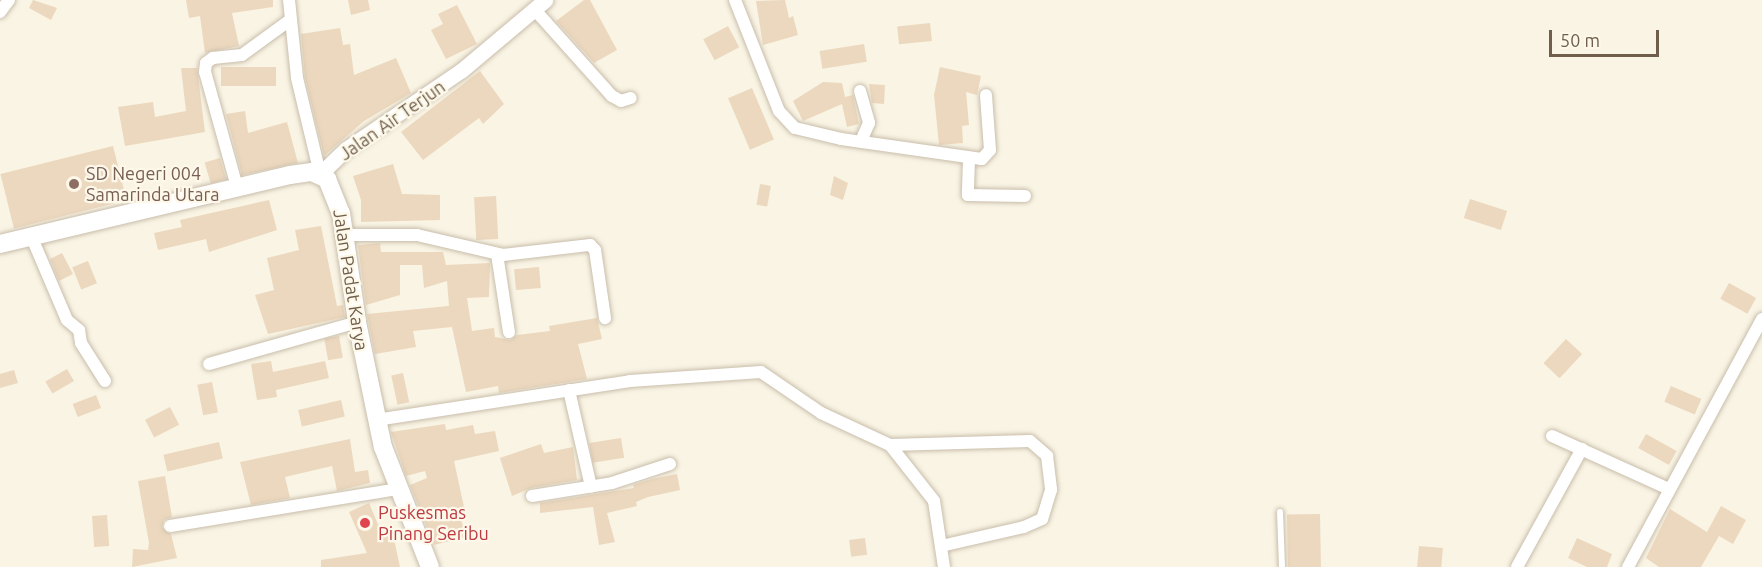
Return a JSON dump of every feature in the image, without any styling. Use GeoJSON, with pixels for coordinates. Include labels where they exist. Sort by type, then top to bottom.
{"type":"FeatureCollection","features":[{"type":"Feature","properties":{"kind":"main road"},"geometry":{"type":"LineString","coordinates":[[0,244],[303,172],[320,174]]}},
{"type":"Feature","properties":{"kind":"main road","name":"Jalan Padat Karya"},"geometry":{"type":"LineString","coordinates":[[320,174],[335,191],[345,235],[357,322],[376,420],[399,489],[430,567]]}},
{"type":"Feature","properties":{"kind":"street"},"geometry":{"type":"LineString","coordinates":[[0,12],[9,0]]}},
{"type":"Feature","properties":{"kind":"street","name":"Jalan Air Terjun"},"geometry":{"type":"LineString","coordinates":[[289,0],[297,78],[320,174]]}},
{"type":"Feature","properties":{"kind":"street"},"geometry":{"type":"LineString","coordinates":[[735,0],[784,119],[800,129],[969,160],[986,157],[990,150],[986,94]]}},
{"type":"Feature","properties":{"kind":"street"},"geometry":{"type":"LineString","coordinates":[[540,5],[612,96],[621,101],[631,98]]}},
{"type":"Feature","properties":{"kind":"street","name":"Jalan Air Terjun"},"geometry":{"type":"LineString","coordinates":[[320,174],[346,149],[462,70],[540,5]]}},
{"type":"Feature","properties":{"kind":"street"},"geometry":{"type":"LineString","coordinates":[[237,187],[205,72],[206,63],[213,58],[242,55],[290,20]]}},
{"type":"Feature","properties":{"kind":"street"},"geometry":{"type":"LineString","coordinates":[[860,91],[869,123],[861,141]]}},
{"type":"Feature","properties":{"kind":"street"},"geometry":{"type":"LineString","coordinates":[[969,160],[968,195],[1025,196]]}},
{"type":"Feature","properties":{"kind":"street"},"geometry":{"type":"LineString","coordinates":[[345,235],[417,235],[497,254],[593,246],[606,318]]}},
{"type":"Feature","properties":{"kind":"street"},"geometry":{"type":"LineString","coordinates":[[32,238],[67,320],[79,330],[81,343],[105,381]]}},
{"type":"Feature","properties":{"kind":"street"},"geometry":{"type":"LineString","coordinates":[[497,254],[509,332]]}},
{"type":"Feature","properties":{"kind":"street"},"geometry":{"type":"LineString","coordinates":[[1628,567],[1762,319]]}},
{"type":"Feature","properties":{"kind":"street"},"geometry":{"type":"LineString","coordinates":[[209,364],[357,322]]}},
{"type":"Feature","properties":{"kind":"street"},"geometry":{"type":"LineString","coordinates":[[376,420],[684,375],[761,372],[820,413],[890,445],[931,495],[944,567]]}},
{"type":"Feature","properties":{"kind":"street"},"geometry":{"type":"LineString","coordinates":[[569,390],[591,487]]}},
{"type":"Feature","properties":{"kind":"street"},"geometry":{"type":"LineString","coordinates":[[1552,436],[1669,489]]}},
{"type":"Feature","properties":{"kind":"street"},"geometry":{"type":"LineString","coordinates":[[890,445],[1030,441],[1047,456],[1052,490],[1042,519],[1024,527],[941,546]]}},
{"type":"Feature","properties":{"kind":"street"},"geometry":{"type":"LineString","coordinates":[[1517,567],[1582,449]]}},
{"type":"Feature","properties":{"kind":"street"},"geometry":{"type":"LineString","coordinates":[[532,496],[639,477],[670,464]]}},
{"type":"Feature","properties":{"kind":"street"},"geometry":{"type":"LineString","coordinates":[[170,526],[399,489]]}},
{"type":"Feature","properties":{"kind":"lane"},"geometry":{"type":"LineString","coordinates":[[1280,512],[1282,567]]}},
{"type":"Feature","properties":{"kind":"building"},"geometry":{"type":"Polygon","coordinates":[[[33,0],[57,8],[51,20],[29,8],[33,0]]]}},
{"type":"Feature","properties":{"kind":"building"},"geometry":{"type":"Polygon","coordinates":[[[186,0],[273,0],[273,7],[232,13],[239,46],[205,53],[200,16],[189,18],[186,0]]]}},
{"type":"Feature","properties":{"kind":"building"},"geometry":{"type":"Polygon","coordinates":[[[348,0],[368,0],[370,10],[351,15],[348,0]]]}},
{"type":"Feature","properties":{"kind":"building"},"geometry":{"type":"Polygon","coordinates":[[[584,0],[590,0],[617,50],[594,63],[556,21],[584,0]]]}},
{"type":"Feature","properties":{"kind":"building"},"geometry":{"type":"Polygon","coordinates":[[[785,0],[789,18],[793,16],[798,35],[763,45],[756,1],[785,0]]]}},
{"type":"Feature","properties":{"kind":"building"},"geometry":{"type":"Polygon","coordinates":[[[457,5],[477,44],[446,59],[431,30],[443,24],[438,14],[457,5]]]}},
{"type":"Feature","properties":{"kind":"building"},"geometry":{"type":"Polygon","coordinates":[[[930,23],[932,41],[899,44],[897,26],[930,23]]]}},
{"type":"Feature","properties":{"kind":"building"},"geometry":{"type":"Polygon","coordinates":[[[728,26],[739,47],[715,60],[703,39],[728,26]]]}},
{"type":"Feature","properties":{"kind":"building"},"geometry":{"type":"Polygon","coordinates":[[[340,28],[343,45],[350,44],[354,75],[396,58],[411,93],[364,121],[324,156],[305,77],[301,34],[340,28]]]}},
{"type":"Feature","properties":{"kind":"building"},"geometry":{"type":"Polygon","coordinates":[[[864,44],[867,62],[822,69],[820,51],[864,44]]]}},
{"type":"Feature","properties":{"kind":"building"},"geometry":{"type":"Polygon","coordinates":[[[221,67],[276,67],[276,86],[221,86],[221,67]]]}},
{"type":"Feature","properties":{"kind":"building"},"geometry":{"type":"Polygon","coordinates":[[[940,67],[981,76],[977,95],[966,92],[969,125],[962,126],[963,143],[939,145],[934,95],[940,67]]]}},
{"type":"Feature","properties":{"kind":"building"},"geometry":{"type":"Polygon","coordinates":[[[181,68],[197,68],[205,132],[125,146],[118,107],[153,102],[155,117],[186,111],[181,68]]]}},
{"type":"Feature","properties":{"kind":"building"},"geometry":{"type":"Polygon","coordinates":[[[480,71],[504,104],[483,124],[479,118],[423,160],[401,132],[480,71]]]}},
{"type":"Feature","properties":{"kind":"building"},"geometry":{"type":"Polygon","coordinates":[[[823,82],[842,83],[845,97],[853,95],[859,124],[847,127],[842,104],[803,121],[793,101],[823,82]]]}},
{"type":"Feature","properties":{"kind":"building"},"geometry":{"type":"Polygon","coordinates":[[[869,84],[885,85],[884,104],[872,103],[869,84]]]}},
{"type":"Feature","properties":{"kind":"building"},"geometry":{"type":"Polygon","coordinates":[[[752,88],[774,140],[750,150],[728,98],[752,88]]]}},
{"type":"Feature","properties":{"kind":"building"},"geometry":{"type":"Polygon","coordinates":[[[245,111],[248,133],[287,122],[298,163],[242,175],[226,114],[245,111]]]}},
{"type":"Feature","properties":{"kind":"building","name":"SD Negeri 004 Samarinda Utara"},"geometry":{"type":"Polygon","coordinates":[[[113,146],[127,200],[14,228],[0,174],[113,146]]]}},
{"type":"Feature","properties":{"kind":"building"},"geometry":{"type":"Polygon","coordinates":[[[220,158],[226,179],[211,184],[205,162],[220,158]]]}},
{"type":"Feature","properties":{"kind":"building"},"geometry":{"type":"Polygon","coordinates":[[[393,164],[402,194],[440,195],[440,220],[361,222],[361,200],[353,176],[393,164]]]}},
{"type":"Feature","properties":{"kind":"building"},"geometry":{"type":"Polygon","coordinates":[[[834,176],[848,183],[843,200],[830,195],[834,176]]]}},
{"type":"Feature","properties":{"kind":"building"},"geometry":{"type":"Polygon","coordinates":[[[760,184],[771,186],[767,207],[756,205],[760,184]]]}},
{"type":"Feature","properties":{"kind":"building"},"geometry":{"type":"Polygon","coordinates":[[[496,196],[498,239],[476,240],[474,197],[496,196]]]}},
{"type":"Feature","properties":{"kind":"building"},"geometry":{"type":"Polygon","coordinates":[[[1470,199],[1507,211],[1501,230],[1464,218],[1470,199]]]}},
{"type":"Feature","properties":{"kind":"building"},"geometry":{"type":"Polygon","coordinates":[[[269,200],[277,230],[209,252],[206,239],[158,250],[154,233],[182,227],[180,220],[269,200]]]}},
{"type":"Feature","properties":{"kind":"building"},"geometry":{"type":"Polygon","coordinates":[[[321,226],[337,306],[343,305],[345,317],[268,334],[255,295],[274,290],[267,258],[299,250],[295,230],[321,226]]]}},
{"type":"Feature","properties":{"kind":"building"},"geometry":{"type":"Polygon","coordinates":[[[380,243],[381,252],[443,252],[446,265],[490,263],[489,297],[467,298],[472,331],[494,328],[495,337],[510,340],[517,335],[550,331],[549,326],[597,318],[602,339],[578,344],[587,379],[499,393],[498,386],[466,392],[452,327],[413,331],[416,347],[375,354],[367,314],[449,306],[447,281],[424,288],[422,265],[400,265],[400,295],[366,305],[358,245],[380,243]]]}},
{"type":"Feature","properties":{"kind":"building"},"geometry":{"type":"Polygon","coordinates":[[[62,253],[73,274],[59,281],[50,259],[62,253]]]}},
{"type":"Feature","properties":{"kind":"building"},"geometry":{"type":"Polygon","coordinates":[[[88,261],[97,283],[81,290],[72,267],[88,261]]]}},
{"type":"Feature","properties":{"kind":"building"},"geometry":{"type":"Polygon","coordinates":[[[539,267],[541,288],[516,290],[514,269],[539,267]]]}},
{"type":"Feature","properties":{"kind":"building"},"geometry":{"type":"Polygon","coordinates":[[[1729,283],[1756,298],[1747,314],[1720,299],[1729,283]]]}},
{"type":"Feature","properties":{"kind":"building"},"geometry":{"type":"Polygon","coordinates":[[[339,336],[343,358],[328,360],[324,339],[339,336]]]}},
{"type":"Feature","properties":{"kind":"building"},"geometry":{"type":"Polygon","coordinates":[[[1566,339],[1582,354],[1560,378],[1543,363],[1566,339]]]}},
{"type":"Feature","properties":{"kind":"building"},"geometry":{"type":"Polygon","coordinates":[[[271,361],[273,372],[325,361],[329,378],[276,390],[277,397],[257,400],[251,364],[271,361]]]}},
{"type":"Feature","properties":{"kind":"building"},"geometry":{"type":"Polygon","coordinates":[[[67,369],[74,381],[52,394],[45,382],[67,369]]]}},
{"type":"Feature","properties":{"kind":"building"},"geometry":{"type":"Polygon","coordinates":[[[14,370],[18,383],[0,388],[0,374],[14,370]]]}},
{"type":"Feature","properties":{"kind":"building"},"geometry":{"type":"Polygon","coordinates":[[[403,373],[409,402],[397,405],[391,375],[403,373]]]}},
{"type":"Feature","properties":{"kind":"building"},"geometry":{"type":"Polygon","coordinates":[[[212,382],[218,412],[203,415],[197,385],[212,382]]]}},
{"type":"Feature","properties":{"kind":"building"},"geometry":{"type":"Polygon","coordinates":[[[1671,386],[1701,399],[1695,415],[1664,402],[1671,386]]]}},
{"type":"Feature","properties":{"kind":"building"},"geometry":{"type":"Polygon","coordinates":[[[96,395],[101,408],[78,417],[73,404],[96,395]]]}},
{"type":"Feature","properties":{"kind":"building"},"geometry":{"type":"Polygon","coordinates":[[[341,400],[345,417],[302,426],[298,410],[341,400]]]}},
{"type":"Feature","properties":{"kind":"building"},"geometry":{"type":"Polygon","coordinates":[[[170,407],[179,425],[154,438],[145,420],[170,407]]]}},
{"type":"Feature","properties":{"kind":"building"},"geometry":{"type":"Polygon","coordinates":[[[445,424],[446,430],[473,425],[475,434],[495,431],[499,451],[454,461],[464,507],[458,508],[466,537],[434,545],[410,485],[427,478],[425,471],[406,476],[391,432],[445,424]]]}},
{"type":"Feature","properties":{"kind":"building"},"geometry":{"type":"Polygon","coordinates":[[[1646,434],[1677,451],[1669,465],[1638,448],[1646,434]]]}},
{"type":"Feature","properties":{"kind":"building"},"geometry":{"type":"Polygon","coordinates":[[[621,438],[624,458],[593,463],[589,443],[621,438]]]}},
{"type":"Feature","properties":{"kind":"building"},"geometry":{"type":"Polygon","coordinates":[[[350,439],[355,472],[368,470],[370,483],[337,491],[332,466],[285,477],[290,498],[251,505],[240,462],[350,439]]]}},
{"type":"Feature","properties":{"kind":"building"},"geometry":{"type":"Polygon","coordinates":[[[219,442],[223,459],[167,471],[163,455],[219,442]]]}},
{"type":"Feature","properties":{"kind":"building"},"geometry":{"type":"Polygon","coordinates":[[[541,444],[544,453],[573,447],[577,480],[531,488],[512,496],[500,458],[541,444]]]}},
{"type":"Feature","properties":{"kind":"building"},"geometry":{"type":"Polygon","coordinates":[[[677,474],[680,490],[648,497],[636,502],[637,506],[607,513],[615,542],[599,545],[593,507],[540,513],[540,503],[634,488],[633,485],[677,474]]]}},
{"type":"Feature","properties":{"kind":"building"},"geometry":{"type":"Polygon","coordinates":[[[165,476],[172,517],[164,520],[162,527],[171,534],[177,558],[132,567],[133,549],[148,550],[149,543],[138,481],[165,476]]]}},
{"type":"Feature","properties":{"kind":"building"},"geometry":{"type":"Polygon","coordinates":[[[369,503],[382,534],[392,530],[400,567],[321,567],[321,560],[367,553],[349,512],[369,503]]]}},
{"type":"Feature","properties":{"kind":"building"},"geometry":{"type":"Polygon","coordinates":[[[1721,506],[1746,520],[1733,544],[1719,536],[1701,567],[1659,567],[1646,558],[1670,509],[1707,532],[1721,506]]]}},
{"type":"Feature","properties":{"kind":"building"},"geometry":{"type":"Polygon","coordinates":[[[1320,514],[1321,567],[1288,567],[1287,515],[1320,514]]]}},
{"type":"Feature","properties":{"kind":"building"},"geometry":{"type":"Polygon","coordinates":[[[107,515],[109,546],[94,547],[92,516],[107,515]]]}},
{"type":"Feature","properties":{"kind":"building"},"geometry":{"type":"Polygon","coordinates":[[[865,538],[867,555],[851,557],[849,540],[865,538]]]}},
{"type":"Feature","properties":{"kind":"building"},"geometry":{"type":"Polygon","coordinates":[[[1577,538],[1612,554],[1607,567],[1587,567],[1568,558],[1577,538]]]}},
{"type":"Feature","properties":{"kind":"building"},"geometry":{"type":"Polygon","coordinates":[[[1419,546],[1443,548],[1441,567],[1417,567],[1419,546]]]}},
{"type":"Feature","properties":{"kind":"place","name":"SD Negeri 004 Samarinda Utara"},"geometry":{"type":"Point","coordinates":[74,184]}},
{"type":"Feature","properties":{"kind":"place","name":"Puskesmas Pinang Seribu"},"geometry":{"type":"Point","coordinates":[365,523]}}]}
